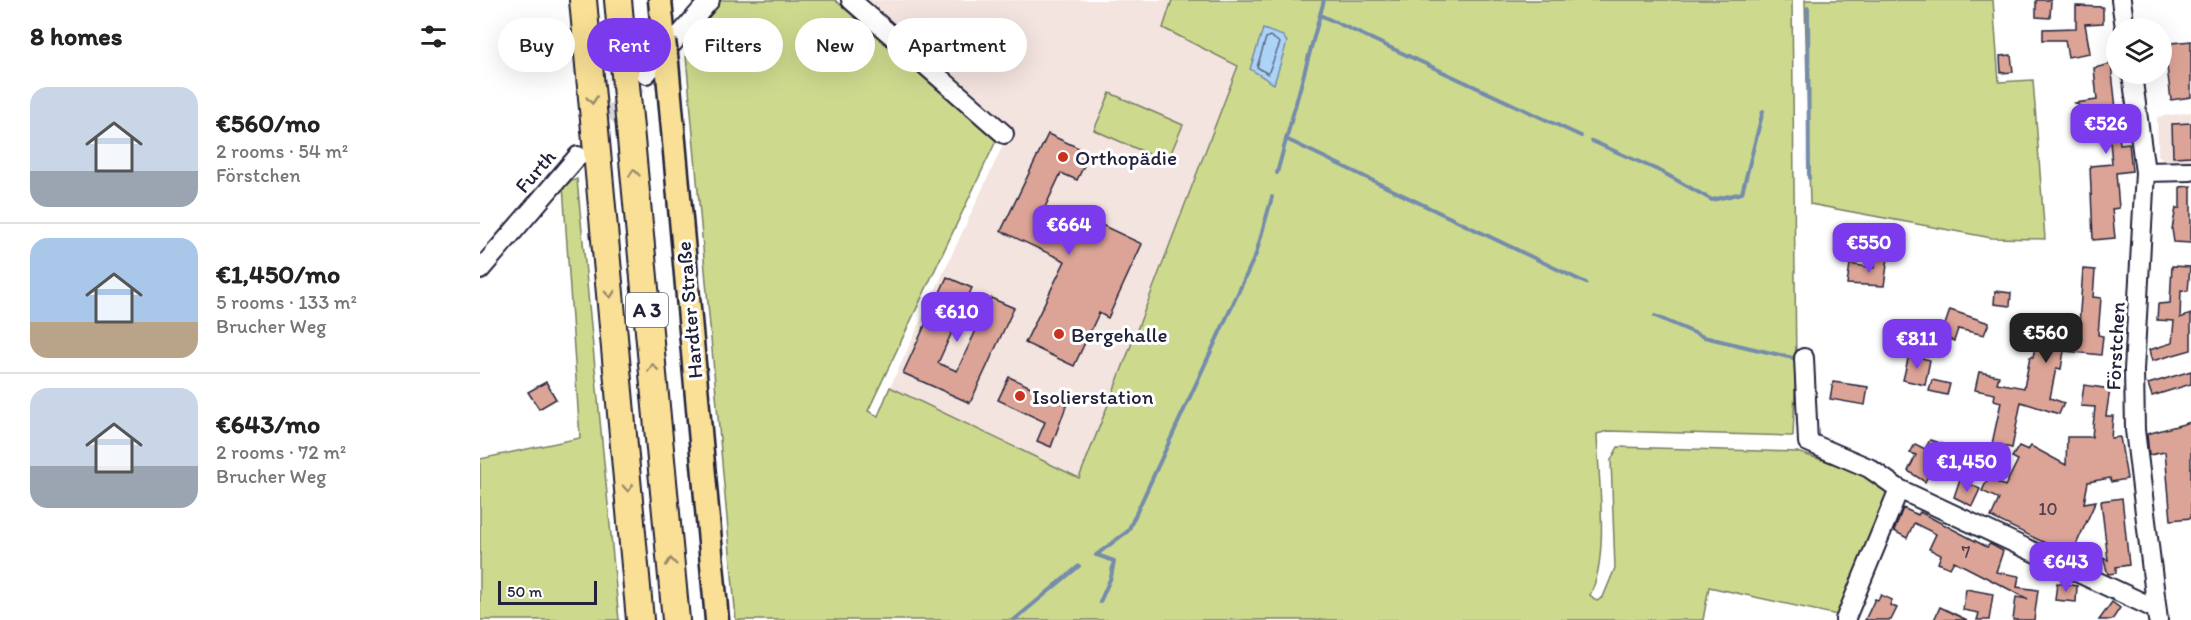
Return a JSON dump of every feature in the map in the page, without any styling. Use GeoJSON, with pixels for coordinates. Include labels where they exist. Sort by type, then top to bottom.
{"type":"FeatureCollection","features":[{"type":"Feature","properties":{"kind":"highway","name":"A 3"},"geometry":{"type":"LineString","coordinates":[[583,0],[640,620]]}},
{"type":"Feature","properties":{"kind":"highway","name":"A 3"},"geometry":{"type":"LineString","coordinates":[[618,0],[676,620]]}},
{"type":"Feature","properties":{"kind":"main road","name":"Hardter Straße"},"geometry":{"type":"LineString","coordinates":[[660,0],[717,620]]}},
{"type":"Feature","properties":{"kind":"street"},"geometry":{"type":"LineString","coordinates":[[646,74],[710,0]]}},
{"type":"Feature","properties":{"kind":"street"},"geometry":{"type":"LineString","coordinates":[[851,0],[1004,134]]}},
{"type":"Feature","properties":{"kind":"street"},"geometry":{"type":"LineString","coordinates":[[2121,0],[2124,18]]}},
{"type":"Feature","properties":{"kind":"street","name":"Förstchen"},"geometry":{"type":"LineString","coordinates":[[2133,84],[2145,172],[2141,286],[2134,370],[2135,420],[2157,614]]}},
{"type":"Feature","properties":{"kind":"street","name":"Furth"},"geometry":{"type":"LineString","coordinates":[[480,270],[578,156]]}},
{"type":"Feature","properties":{"kind":"street"},"geometry":{"type":"LineString","coordinates":[[2145,172],[2191,171]]}},
{"type":"Feature","properties":{"kind":"street"},"geometry":{"type":"LineString","coordinates":[[1804,358],[1808,442],[1869,468],[1899,489],[2157,614]]}},
{"type":"Feature","properties":{"kind":"street"},"geometry":{"type":"LineString","coordinates":[[1845,620],[1899,489]]}},
{"type":"Feature","properties":{"kind":"shaded area"},"geometry":{"type":"Polygon","coordinates":[[[861,0],[1172,0],[1163,28],[1238,66],[1148,298],[1130,352],[1079,478],[890,387],[1010,130],[944,72],[1027,72],[1027,18],[887,18],[887,23],[861,0]]]}},
{"type":"Feature","properties":{"kind":"shaded area"},"geometry":{"type":"Polygon","coordinates":[[[2191,112],[2191,161],[2166,162],[2158,155],[2157,117],[2191,112]]]}},
{"type":"Feature","properties":{"kind":"green space"},"geometry":{"type":"Polygon","coordinates":[[[717,0],[835,0],[856,18],[795,18],[795,72],[875,72],[875,35],[887,46],[887,72],[917,72],[996,141],[868,411],[878,416],[890,387],[1079,478],[1238,66],[1163,28],[1172,0],[1792,0],[1796,368],[1793,436],[1608,431],[1597,434],[1601,539],[1600,560],[1590,595],[1597,601],[1603,597],[1615,568],[1611,460],[1618,447],[1797,452],[1860,472],[1888,492],[1837,615],[1709,587],[1703,620],[736,620],[687,72],[783,72],[783,18],[699,18],[717,0]]]}},
{"type":"Feature","properties":{"kind":"green space"},"geometry":{"type":"Polygon","coordinates":[[[1805,0],[1993,0],[1999,82],[2033,80],[2045,239],[1992,238],[1810,204],[1805,0]]]}},
{"type":"Feature","properties":{"kind":"green space"},"geometry":{"type":"Polygon","coordinates":[[[1110,93],[1183,125],[1167,162],[1094,130],[1110,93]]]}},
{"type":"Feature","properties":{"kind":"green space"},"geometry":{"type":"Polygon","coordinates":[[[577,179],[619,620],[480,620],[480,459],[580,438],[563,185],[577,179]]]}},
{"type":"Feature","properties":{"kind":"water"},"geometry":{"type":"Polygon","coordinates":[[[1263,29],[1283,36],[1287,42],[1274,84],[1250,69],[1263,29]]]}},
{"type":"Feature","properties":{"kind":"building"},"geometry":{"type":"Polygon","coordinates":[[[2036,0],[2051,0],[2050,18],[2036,17],[2036,0]]]}},
{"type":"Feature","properties":{"kind":"building"},"geometry":{"type":"Polygon","coordinates":[[[2076,6],[2103,7],[2103,23],[2085,24],[2090,53],[2068,57],[2065,40],[2043,40],[2043,29],[2076,28],[2076,6]]]}},
{"type":"Feature","properties":{"kind":"building"},"geometry":{"type":"Polygon","coordinates":[[[2191,41],[2191,97],[2171,100],[2169,84],[2172,84],[2172,43],[2191,41]]]}},
{"type":"Feature","properties":{"kind":"building"},"geometry":{"type":"Polygon","coordinates":[[[2011,55],[2013,72],[2001,73],[2000,56],[2011,55]]]}},
{"type":"Feature","properties":{"kind":"building"},"geometry":{"type":"Polygon","coordinates":[[[2106,65],[2106,84],[2113,84],[2120,144],[2129,143],[2132,171],[2116,173],[2119,208],[2112,209],[2115,238],[2093,240],[2090,166],[2112,164],[2109,130],[2090,132],[2086,110],[2075,103],[2097,100],[2094,68],[2106,65]]]}},
{"type":"Feature","properties":{"kind":"building"},"geometry":{"type":"Polygon","coordinates":[[[2191,123],[2191,156],[2173,157],[2172,124],[2191,123]]]}},
{"type":"Feature","properties":{"kind":"building"},"geometry":{"type":"Polygon","coordinates":[[[1048,134],[1090,153],[1077,180],[1061,173],[1040,218],[1076,235],[1085,217],[1142,244],[1108,318],[1099,313],[1074,366],[1025,343],[1065,261],[1001,231],[1048,134]]]}},
{"type":"Feature","properties":{"kind":"building"},"geometry":{"type":"Polygon","coordinates":[[[2191,186],[2191,243],[2174,242],[2172,229],[2176,208],[2180,208],[2180,187],[2191,186]]]}},
{"type":"Feature","properties":{"kind":"building"},"geometry":{"type":"Polygon","coordinates":[[[1876,256],[1888,258],[1884,286],[1847,284],[1850,264],[1874,268],[1876,256]]]}},
{"type":"Feature","properties":{"kind":"building"},"geometry":{"type":"Polygon","coordinates":[[[2172,266],[2190,267],[2188,291],[2181,290],[2180,318],[2191,314],[2191,350],[2152,361],[2149,350],[2172,343],[2174,321],[2157,320],[2158,304],[2170,303],[2172,266]]]}},
{"type":"Feature","properties":{"kind":"building"},"geometry":{"type":"Polygon","coordinates":[[[2083,269],[2095,270],[2093,297],[2101,298],[2098,335],[2103,336],[2101,355],[2064,351],[2061,369],[2056,368],[2050,398],[2064,403],[2059,414],[2021,402],[2012,448],[1992,444],[2001,402],[1994,400],[1995,394],[1975,390],[1979,372],[1999,376],[1997,383],[2024,388],[2030,357],[2033,357],[2035,347],[2042,346],[2050,316],[2079,325],[2083,269]]]}},
{"type":"Feature","properties":{"kind":"building"},"geometry":{"type":"Polygon","coordinates":[[[947,277],[972,288],[938,363],[957,371],[991,298],[1014,308],[970,403],[903,373],[947,277]]]}},
{"type":"Feature","properties":{"kind":"building"},"geometry":{"type":"Polygon","coordinates":[[[1995,291],[2011,293],[2010,306],[1994,304],[1995,291]]]}},
{"type":"Feature","properties":{"kind":"building"},"geometry":{"type":"Polygon","coordinates":[[[1950,310],[1989,323],[1984,335],[1958,329],[1954,341],[1941,336],[1950,310]]]}},
{"type":"Feature","properties":{"kind":"building"},"geometry":{"type":"Polygon","coordinates":[[[1909,355],[1930,360],[1925,385],[1903,380],[1909,355]]]}},
{"type":"Feature","properties":{"kind":"building"},"geometry":{"type":"Polygon","coordinates":[[[2191,371],[2191,384],[2152,396],[2148,384],[2191,371]]]}},
{"type":"Feature","properties":{"kind":"building"},"geometry":{"type":"Polygon","coordinates":[[[1009,377],[1067,404],[1051,447],[1037,441],[1045,422],[998,400],[1009,377]]]}},
{"type":"Feature","properties":{"kind":"building"},"geometry":{"type":"Polygon","coordinates":[[[1932,380],[1950,384],[1947,395],[1929,391],[1932,380]]]}},
{"type":"Feature","properties":{"kind":"building"},"geometry":{"type":"Polygon","coordinates":[[[546,382],[556,399],[539,409],[528,392],[546,382]]]}},
{"type":"Feature","properties":{"kind":"building"},"geometry":{"type":"Polygon","coordinates":[[[1833,382],[1868,387],[1865,405],[1830,399],[1833,382]]]}},
{"type":"Feature","properties":{"kind":"building"},"geometry":{"type":"Polygon","coordinates":[[[2084,385],[2110,389],[2106,416],[2113,416],[2111,438],[2120,437],[2127,479],[2111,482],[2110,478],[2088,482],[2084,503],[2096,501],[2076,545],[2094,554],[2089,564],[1991,517],[1999,499],[1982,491],[1988,478],[2005,486],[2018,460],[2012,457],[2019,446],[2028,450],[2031,446],[2066,465],[2067,437],[2092,437],[2095,407],[2081,406],[2084,385]]]}},
{"type":"Feature","properties":{"kind":"building"},"geometry":{"type":"Polygon","coordinates":[[[2191,422],[2191,518],[2171,520],[2165,452],[2149,455],[2147,434],[2191,422]]]}},
{"type":"Feature","properties":{"kind":"building"},"geometry":{"type":"Polygon","coordinates":[[[1930,440],[1942,444],[1937,453],[1947,458],[1943,468],[1934,464],[1925,482],[1908,471],[1916,455],[1910,453],[1915,444],[1925,449],[1930,440]]]}},
{"type":"Feature","properties":{"kind":"building"},"geometry":{"type":"Polygon","coordinates":[[[1960,479],[1980,489],[1972,506],[1954,497],[1960,479]]]}},
{"type":"Feature","properties":{"kind":"building"},"geometry":{"type":"Polygon","coordinates":[[[2122,498],[2129,565],[2116,567],[2116,573],[2108,574],[2103,558],[2108,560],[2101,501],[2122,498]]]}},
{"type":"Feature","properties":{"kind":"building"},"geometry":{"type":"Polygon","coordinates":[[[1903,508],[1918,515],[1920,512],[1987,547],[1990,544],[2003,551],[1996,572],[2019,576],[2017,587],[2038,590],[2034,620],[2013,620],[2016,597],[2028,599],[1954,561],[1950,568],[1938,563],[1941,555],[1929,549],[1936,534],[1914,523],[1907,538],[1894,531],[1903,508]]]}},
{"type":"Feature","properties":{"kind":"building"},"geometry":{"type":"Polygon","coordinates":[[[2057,583],[2077,586],[2076,602],[2055,600],[2057,583]]]}},
{"type":"Feature","properties":{"kind":"building"},"geometry":{"type":"Polygon","coordinates":[[[1966,589],[1993,594],[1989,620],[1977,620],[1979,613],[1963,610],[1966,589]]]}},
{"type":"Feature","properties":{"kind":"building"},"geometry":{"type":"Polygon","coordinates":[[[1881,595],[1892,600],[1890,605],[1897,608],[1891,620],[1865,620],[1875,599],[1878,600],[1881,595]]]}},
{"type":"Feature","properties":{"kind":"building"},"geometry":{"type":"Polygon","coordinates":[[[2112,602],[2120,608],[2112,620],[2099,620],[2112,602]]]}},
{"type":"Feature","properties":{"kind":"building"},"geometry":{"type":"Polygon","coordinates":[[[1940,607],[1967,620],[1934,620],[1940,607]]]}},
{"type":"Feature","properties":{"kind":"waterway"},"geometry":{"type":"LineString","coordinates":[[1277,173],[1324,0]]}},
{"type":"Feature","properties":{"kind":"waterway"},"geometry":{"type":"LineString","coordinates":[[1808,8],[1809,178]]}},
{"type":"Feature","properties":{"kind":"waterway"},"geometry":{"type":"LineString","coordinates":[[1320,15],[1581,136]]}},
{"type":"Feature","properties":{"kind":"waterway"},"geometry":{"type":"LineString","coordinates":[[1592,141],[1662,172],[1712,200],[1742,193],[1763,111]]}},
{"type":"Feature","properties":{"kind":"waterway"},"geometry":{"type":"LineString","coordinates":[[1286,139],[1586,283]]}},
{"type":"Feature","properties":{"kind":"waterway"},"geometry":{"type":"LineString","coordinates":[[1096,555],[1128,531],[1256,254],[1272,197]]}},
{"type":"Feature","properties":{"kind":"waterway"},"geometry":{"type":"LineString","coordinates":[[1655,316],[1704,337],[1797,359]]}},
{"type":"Feature","properties":{"kind":"waterway"},"geometry":{"type":"LineString","coordinates":[[1097,555],[1114,561],[1111,577],[1100,602]]}},
{"type":"Feature","properties":{"kind":"waterway"},"geometry":{"type":"LineString","coordinates":[[1014,620],[1079,566]]}},
{"type":"Feature","properties":{"kind":"tunnel"},"geometry":{"type":"LineString","coordinates":[[592,140],[646,74]]}},
{"type":"Feature","properties":{"kind":"place","name":"Orthopädie"},"geometry":{"type":"Point","coordinates":[1063,157]}},
{"type":"Feature","properties":{"kind":"place","name":"Bergehalle"},"geometry":{"type":"Point","coordinates":[1059,334]}},
{"type":"Feature","properties":{"kind":"place","name":"Isolierstation"},"geometry":{"type":"Point","coordinates":[1020,396]}}]}
